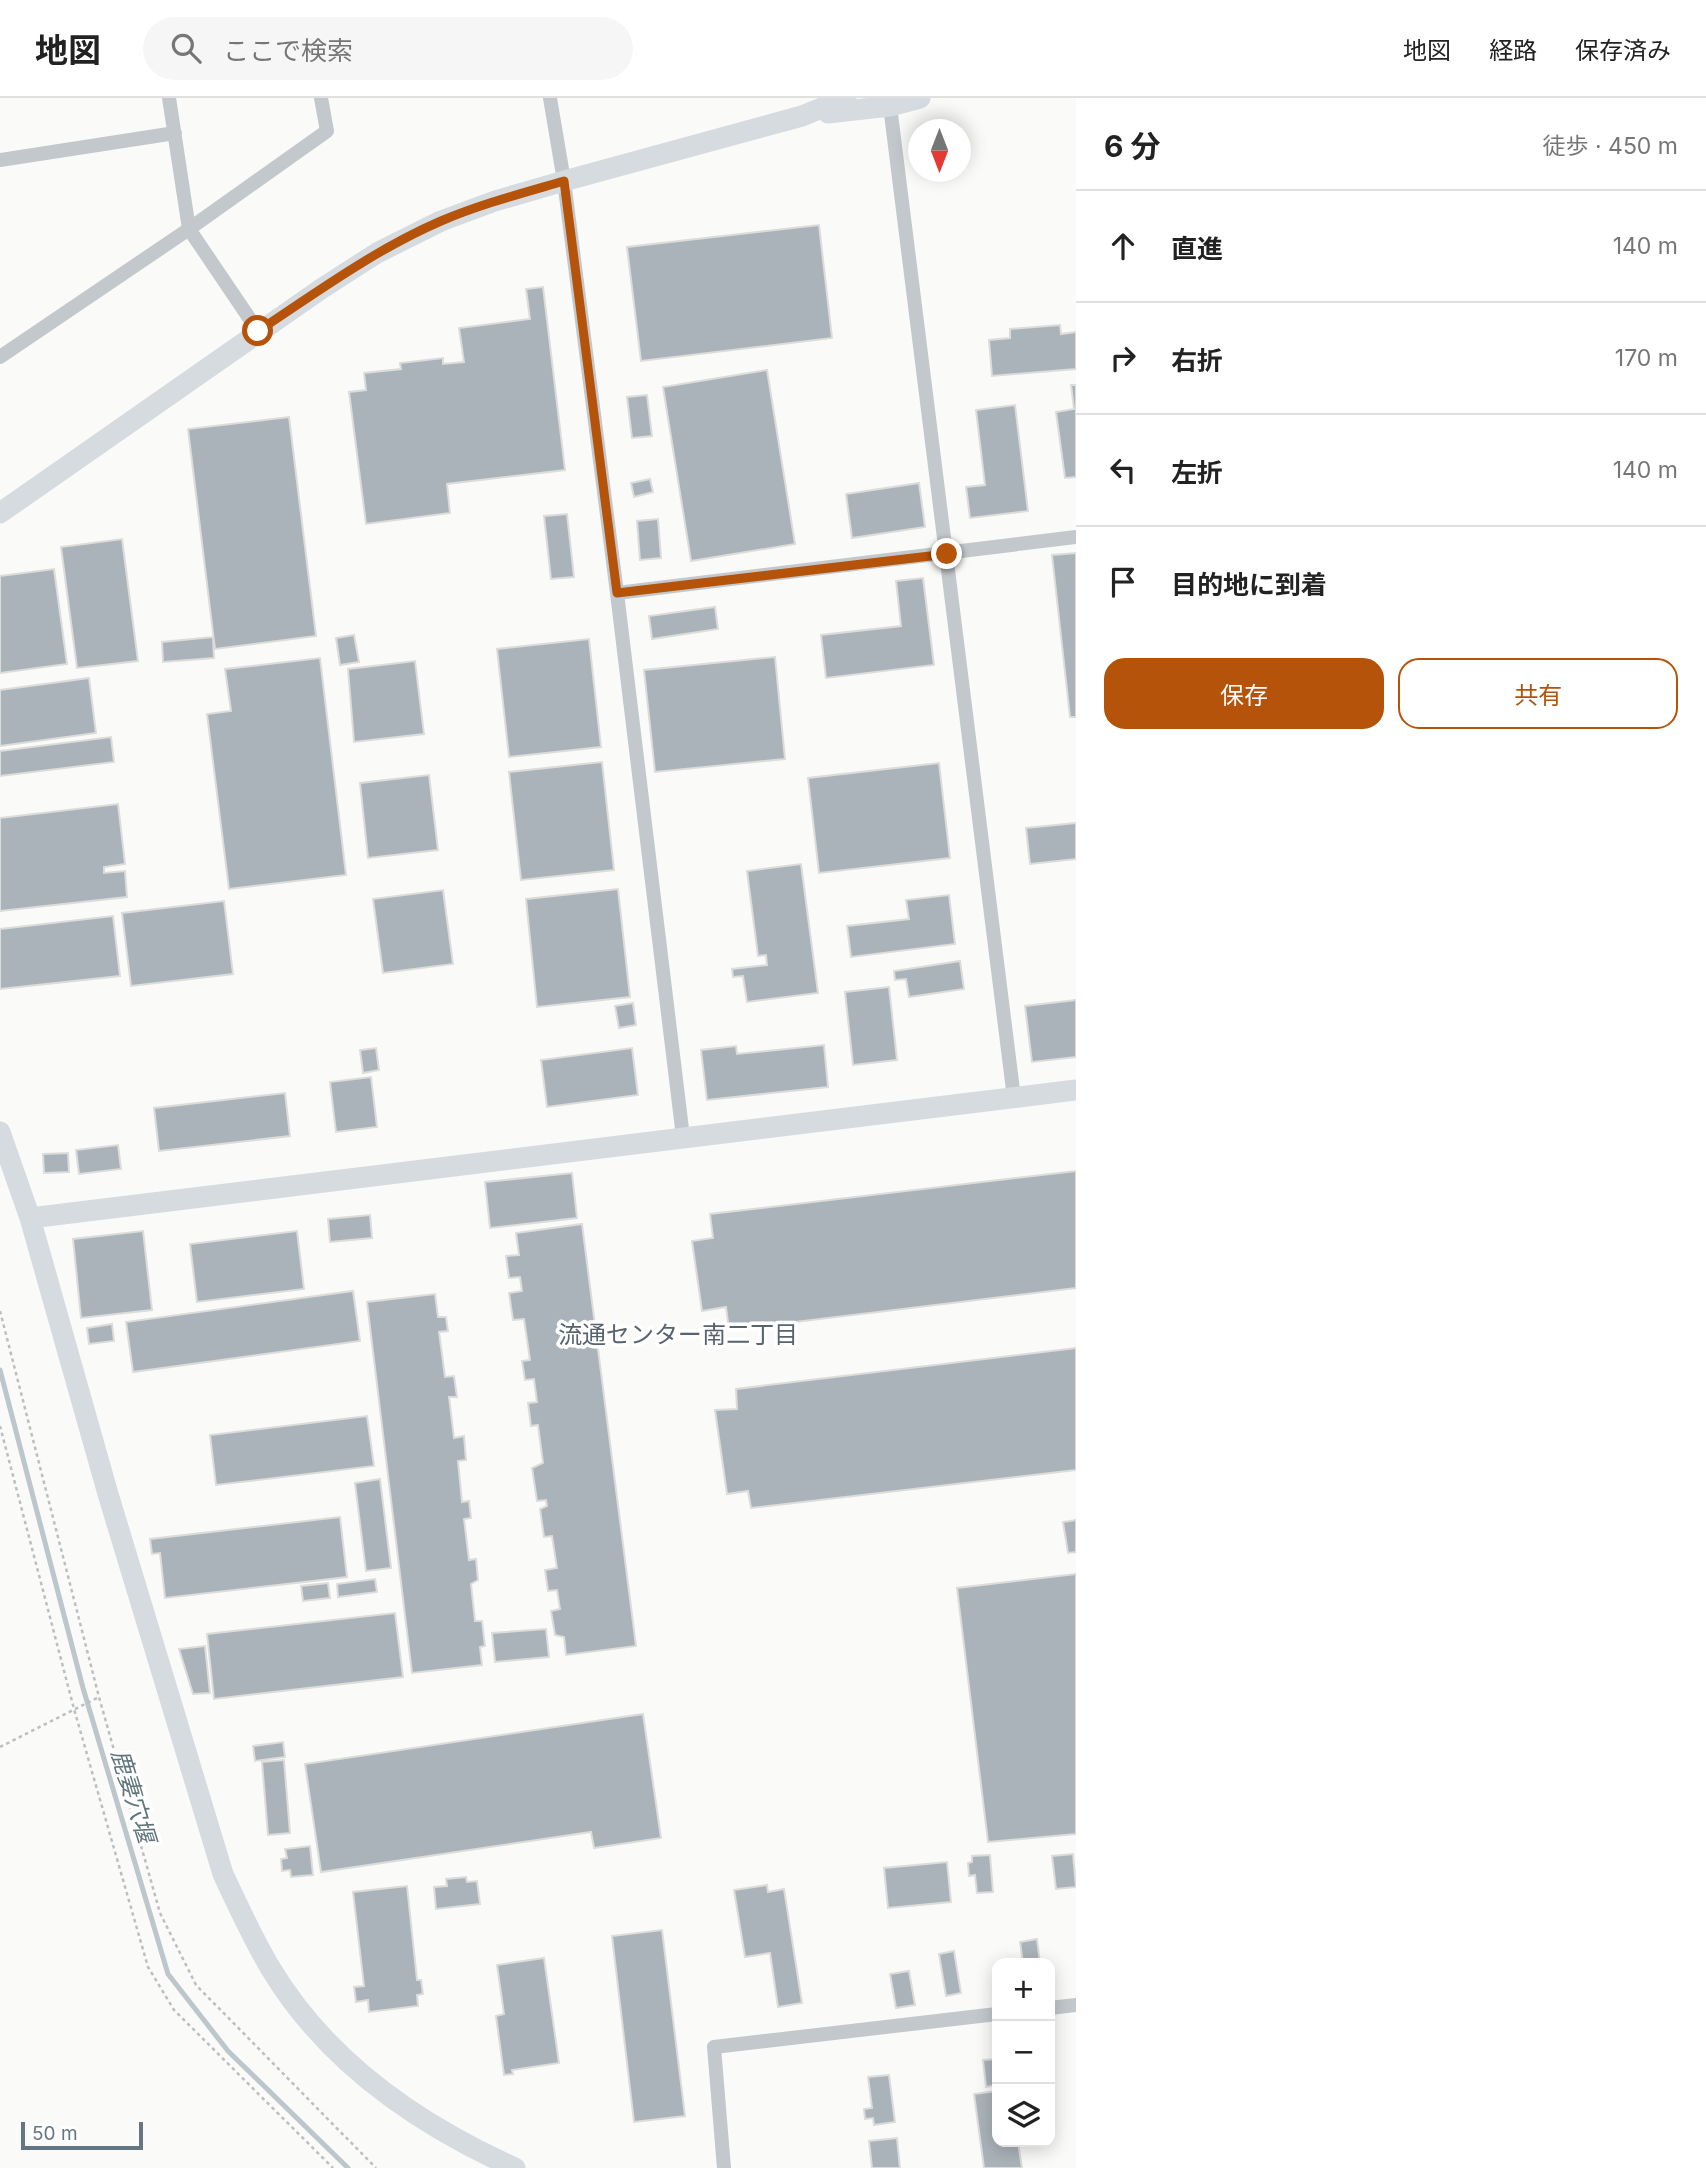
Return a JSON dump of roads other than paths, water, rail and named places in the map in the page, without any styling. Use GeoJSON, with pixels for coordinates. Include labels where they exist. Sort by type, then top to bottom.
{"type":"FeatureCollection","features":[{"type":"Feature","properties":{"kind":"street"},"geometry":{"type":"LineString","coordinates":[[169,98],[190,229],[258,331]]}},
{"type":"Feature","properties":{"kind":"street"},"geometry":{"type":"LineString","coordinates":[[0,356],[190,229],[327,131],[321,98]]}},
{"type":"Feature","properties":{"kind":"street"},"geometry":{"type":"LineString","coordinates":[[550,98],[564,181],[617,593],[683,1137]]}},
{"type":"Feature","properties":{"kind":"street"},"geometry":{"type":"LineString","coordinates":[[0,513],[258,331],[377,253],[441,221],[495,201],[802,116],[846,98]]}},
{"type":"Feature","properties":{"kind":"street"},"geometry":{"type":"LineString","coordinates":[[802,116],[890,106],[920,98]]}},
{"type":"Feature","properties":{"kind":"street"},"geometry":{"type":"LineString","coordinates":[[890,106],[1014,1098]]}},
{"type":"Feature","properties":{"kind":"street"},"geometry":{"type":"LineString","coordinates":[[0,160],[175,133]]}},
{"type":"Feature","properties":{"kind":"street"},"geometry":{"type":"LineString","coordinates":[[617,593],[1076,537]]}},
{"type":"Feature","properties":{"kind":"street"},"geometry":{"type":"LineString","coordinates":[[30,1218],[1076,1090]]}},
{"type":"Feature","properties":{"kind":"street"},"geometry":{"type":"LineString","coordinates":[[0,1132],[30,1218],[108,1494],[219,1861],[243,1916],[271,1970],[305,2015],[349,2063],[396,2103],[457,2140],[516,2168]]}},
{"type":"Feature","properties":{"kind":"street"},"geometry":{"type":"LineString","coordinates":[[1055,2008],[1076,2006]]}},
{"type":"Feature","properties":{"kind":"street"},"geometry":{"type":"LineString","coordinates":[[724,2168],[714,2047],[992,2015]]}},
{"type":"Feature","properties":{"kind":"waterway","name":"鹿妻穴堰"},"geometry":{"type":"LineString","coordinates":[[0,1370],[83,1688],[168,1974],[228,2051],[348,2168]]}},
{"type":"Feature","properties":{"kind":"district","name":"流通センター南二丁目"},"geometry":{"type":"Point","coordinates":[678,1335]}}]}
